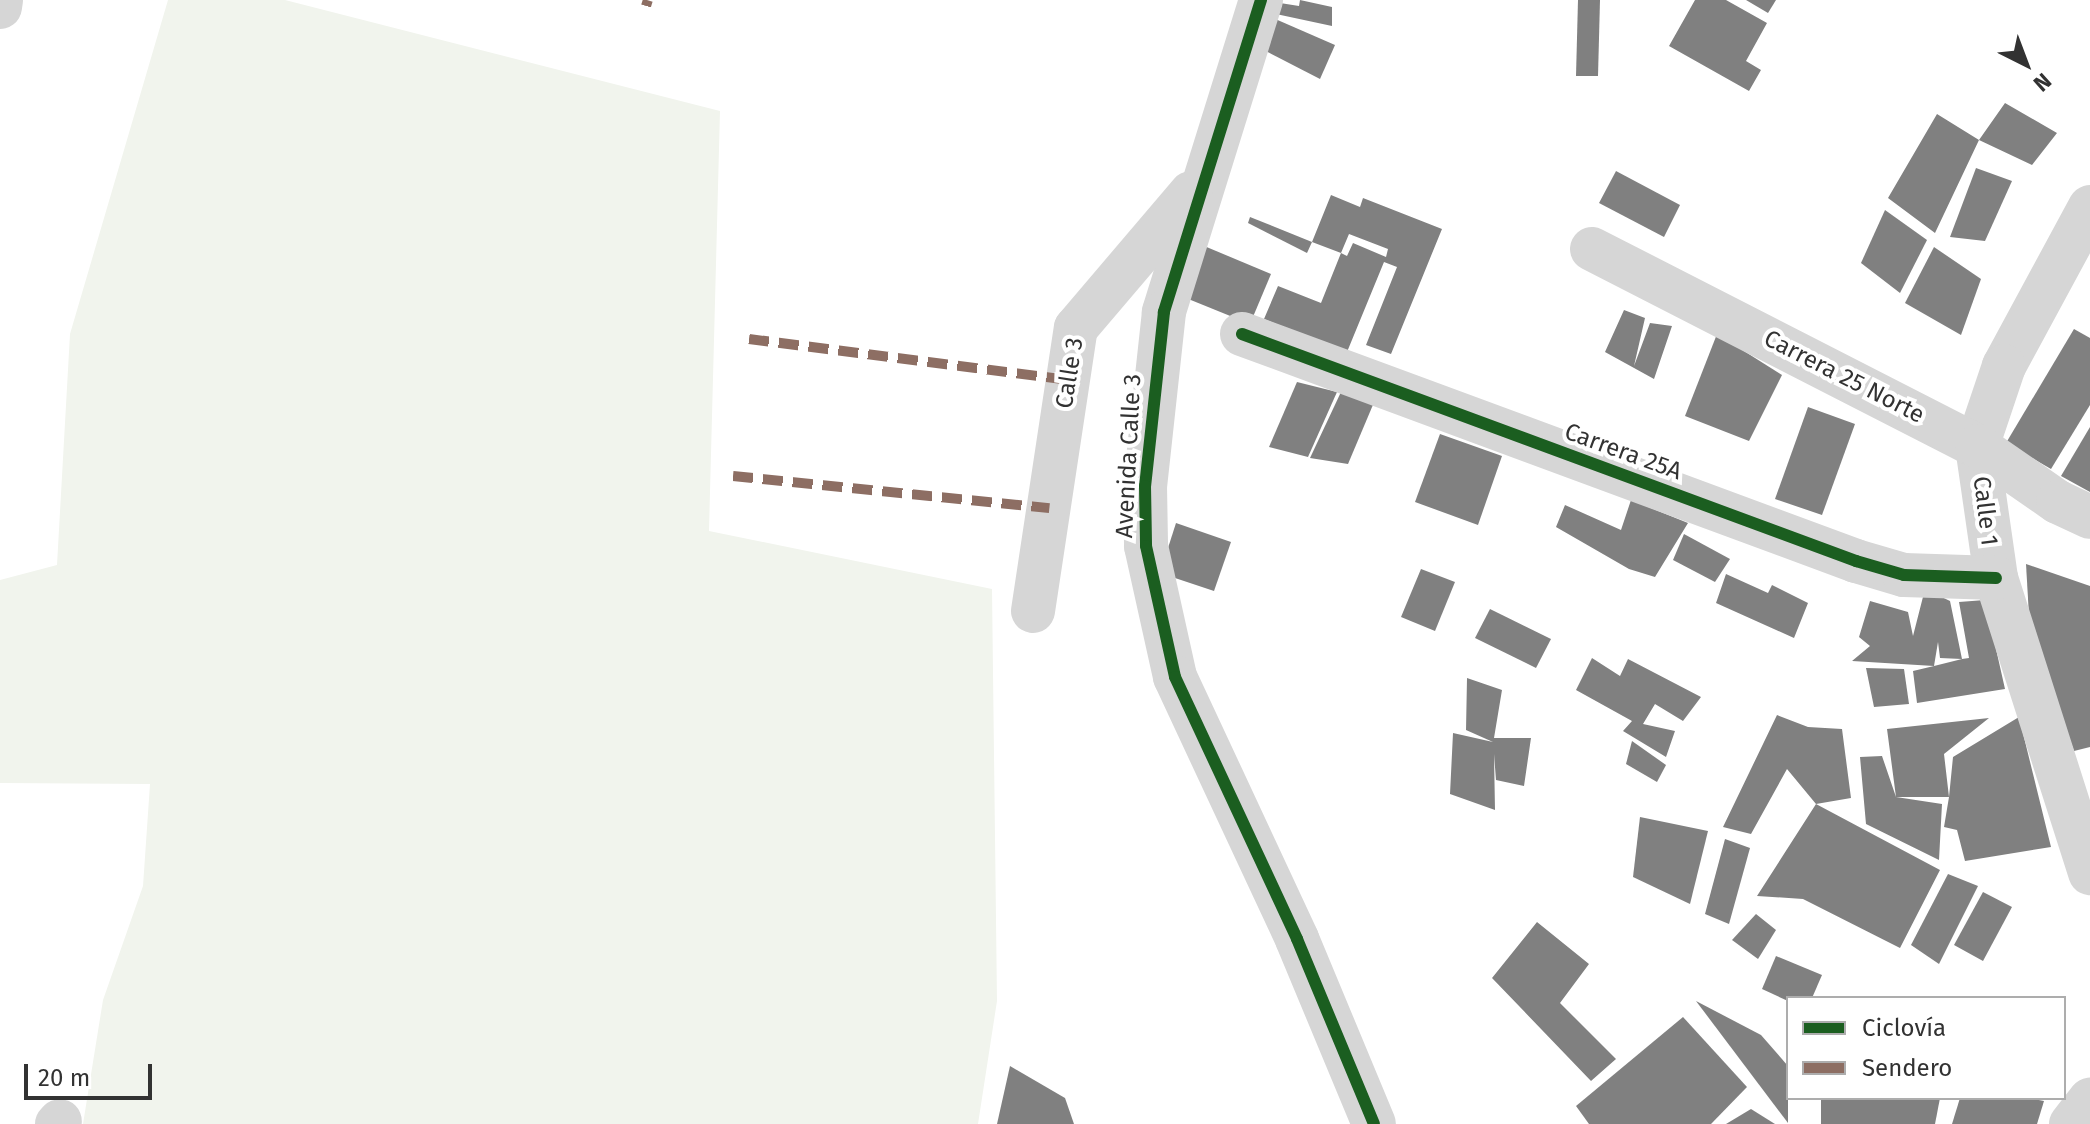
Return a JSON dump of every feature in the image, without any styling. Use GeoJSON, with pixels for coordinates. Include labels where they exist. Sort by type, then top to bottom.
{"type":"FeatureCollection","features":[{"type":"Feature","properties":{"kind":"street"},"geometry":{"type":"LineString","coordinates":[[0,7],[1,0]]}},
{"type":"Feature","properties":{"kind":"street","name":"Avenida Calle 3"},"geometry":{"type":"LineString","coordinates":[[1261,0],[1164,312],[1154,372],[1145,486],[1151,587],[1185,701],[1297,939],[1374,1124]]}},
{"type":"Feature","properties":{"kind":"street","name":"Calle 3"},"geometry":{"type":"LineString","coordinates":[[1033,611],[1076,328],[1203,179]]}},
{"type":"Feature","properties":{"kind":"street","name":"Calle 1"},"geometry":{"type":"LineString","coordinates":[[2090,207],[2004,366],[1977,446],[1996,578],[2090,873]]}},
{"type":"Feature","properties":{"kind":"street","name":"Carrera 25 Norte"},"geometry":{"type":"LineString","coordinates":[[1592,249],[1977,446],[2090,517]]}},
{"type":"Feature","properties":{"kind":"street","name":"Carrera 25A"},"geometry":{"type":"LineString","coordinates":[[1242,334],[1856,561],[1904,575],[1996,578]]}},
{"type":"Feature","properties":{"kind":"street"},"geometry":{"type":"LineString","coordinates":[[2071,1124],[2090,1100]]}},
{"type":"Feature","properties":{"kind":"shaded area"},"geometry":{"type":"Polygon","coordinates":[[[168,0],[285,0],[720,111],[709,531],[992,589],[997,1001],[978,1124],[83,1124],[103,1000],[143,886],[150,784],[0,783],[0,580],[57,565],[70,334],[168,0]]]}},
{"type":"Feature","properties":{"kind":"building"},"geometry":{"type":"Polygon","coordinates":[[[1300,0],[1332,7],[1332,26],[1276,14],[1280,3],[1299,6],[1300,0]]]}},
{"type":"Feature","properties":{"kind":"building"},"geometry":{"type":"Polygon","coordinates":[[[1578,0],[1600,0],[1598,76],[1576,76],[1578,0]]]}},
{"type":"Feature","properties":{"kind":"building"},"geometry":{"type":"Polygon","coordinates":[[[1695,0],[1726,0],[1767,23],[1746,61],[1761,70],[1749,91],[1669,46],[1695,0]]]}},
{"type":"Feature","properties":{"kind":"building"},"geometry":{"type":"Polygon","coordinates":[[[1746,0],[1776,0],[1768,13],[1746,0]]]}},
{"type":"Feature","properties":{"kind":"building"},"geometry":{"type":"Polygon","coordinates":[[[1273,18],[1335,45],[1320,79],[1260,48],[1273,18]]]}},
{"type":"Feature","properties":{"kind":"building"},"geometry":{"type":"Polygon","coordinates":[[[2005,103],[2057,133],[2032,165],[1979,140],[2005,103]]]}},
{"type":"Feature","properties":{"kind":"building"},"geometry":{"type":"Polygon","coordinates":[[[1937,114],[1979,140],[1935,233],[1888,198],[1937,114]]]}},
{"type":"Feature","properties":{"kind":"building"},"geometry":{"type":"Polygon","coordinates":[[[1976,168],[2012,181],[1985,241],[1950,237],[1976,168]]]}},
{"type":"Feature","properties":{"kind":"building"},"geometry":{"type":"Polygon","coordinates":[[[1616,171],[1680,205],[1664,237],[1599,203],[1616,171]]]}},
{"type":"Feature","properties":{"kind":"building"},"geometry":{"type":"Polygon","coordinates":[[[1331,195],[1360,207],[1363,198],[1442,229],[1391,354],[1366,345],[1397,267],[1384,262],[1347,352],[1264,319],[1278,286],[1321,303],[1341,253],[1312,242],[1331,195]],[[1349,234],[1341,253],[1347,256],[1353,243],[1386,257],[1388,249],[1349,234]]]}},
{"type":"Feature","properties":{"kind":"building"},"geometry":{"type":"Polygon","coordinates":[[[1885,210],[1927,240],[1900,293],[1861,263],[1885,210]]]}},
{"type":"Feature","properties":{"kind":"building"},"geometry":{"type":"Polygon","coordinates":[[[1250,217],[1312,242],[1307,253],[1248,223],[1250,217]]]}},
{"type":"Feature","properties":{"kind":"building"},"geometry":{"type":"Polygon","coordinates":[[[1197,243],[1271,274],[1250,324],[1176,294],[1197,243]]]}},
{"type":"Feature","properties":{"kind":"building"},"geometry":{"type":"Polygon","coordinates":[[[1934,247],[1981,279],[1961,335],[1905,303],[1934,247]]]}},
{"type":"Feature","properties":{"kind":"building"},"geometry":{"type":"Polygon","coordinates":[[[1624,310],[1645,318],[1634,366],[1650,323],[1672,326],[1654,379],[1605,352],[1624,310]]]}},
{"type":"Feature","properties":{"kind":"building"},"geometry":{"type":"Polygon","coordinates":[[[2074,329],[2090,338],[2090,405],[2051,469],[2006,443],[2074,329]]]}},
{"type":"Feature","properties":{"kind":"building"},"geometry":{"type":"Polygon","coordinates":[[[1717,334],[1782,375],[1749,441],[1685,416],[1717,334]]]}},
{"type":"Feature","properties":{"kind":"building"},"geometry":{"type":"Polygon","coordinates":[[[1297,382],[1337,392],[1308,457],[1269,447],[1297,382]]]}},
{"type":"Feature","properties":{"kind":"building"},"geometry":{"type":"Polygon","coordinates":[[[1341,392],[1375,400],[1348,464],[1310,458],[1341,392]]]}},
{"type":"Feature","properties":{"kind":"building"},"geometry":{"type":"Polygon","coordinates":[[[1808,407],[1855,424],[1822,515],[1775,499],[1808,407]]]}},
{"type":"Feature","properties":{"kind":"building"},"geometry":{"type":"Polygon","coordinates":[[[2090,427],[2090,492],[2061,476],[2090,427]]]}},
{"type":"Feature","properties":{"kind":"building"},"geometry":{"type":"Polygon","coordinates":[[[1440,434],[1502,456],[1478,525],[1415,502],[1440,434]]]}},
{"type":"Feature","properties":{"kind":"building"},"geometry":{"type":"Polygon","coordinates":[[[1631,500],[1688,523],[1655,577],[1629,569],[1556,527],[1565,505],[1621,530],[1631,500]]]}},
{"type":"Feature","properties":{"kind":"building"},"geometry":{"type":"Polygon","coordinates":[[[1176,523],[1231,542],[1214,591],[1160,573],[1176,523]]]}},
{"type":"Feature","properties":{"kind":"building"},"geometry":{"type":"Polygon","coordinates":[[[1684,534],[1730,559],[1715,582],[1673,560],[1684,534]]]}},
{"type":"Feature","properties":{"kind":"building"},"geometry":{"type":"Polygon","coordinates":[[[2026,564],[2090,586],[2090,747],[2074,751],[2030,633],[2026,564]]]}},
{"type":"Feature","properties":{"kind":"building"},"geometry":{"type":"Polygon","coordinates":[[[1421,569],[1455,582],[1435,631],[1401,617],[1421,569]]]}},
{"type":"Feature","properties":{"kind":"building"},"geometry":{"type":"Polygon","coordinates":[[[1726,574],[1768,593],[1772,585],[1808,603],[1794,638],[1716,603],[1726,574]]]}},
{"type":"Feature","properties":{"kind":"building"},"geometry":{"type":"Polygon","coordinates":[[[1925,589],[1950,601],[1962,659],[1940,658],[1938,642],[1934,666],[1852,661],[1870,646],[1859,637],[1870,601],[1908,612],[1913,636],[1925,589]]]}},
{"type":"Feature","properties":{"kind":"building"},"geometry":{"type":"Polygon","coordinates":[[[1985,600],[2005,689],[1917,703],[1913,671],[1969,658],[1959,602],[1985,600]]]}},
{"type":"Feature","properties":{"kind":"building"},"geometry":{"type":"Polygon","coordinates":[[[1490,609],[1551,639],[1536,668],[1475,638],[1490,609]]]}},
{"type":"Feature","properties":{"kind":"building"},"geometry":{"type":"Polygon","coordinates":[[[1592,658],[1620,676],[1628,659],[1701,697],[1683,721],[1655,704],[1643,724],[1675,731],[1666,757],[1623,731],[1632,721],[1576,690],[1592,658]]]}},
{"type":"Feature","properties":{"kind":"building"},"geometry":{"type":"Polygon","coordinates":[[[1866,668],[1904,669],[1909,704],[1874,707],[1866,668]]]}},
{"type":"Feature","properties":{"kind":"building"},"geometry":{"type":"Polygon","coordinates":[[[1467,678],[1502,690],[1494,738],[1531,738],[1524,786],[1496,780],[1494,754],[1495,810],[1450,794],[1453,733],[1493,742],[1466,730],[1467,678]]]}},
{"type":"Feature","properties":{"kind":"building"},"geometry":{"type":"Polygon","coordinates":[[[1777,715],[1808,727],[1842,729],[1851,798],[1816,804],[1787,769],[1751,834],[1723,827],[1777,715]]]}},
{"type":"Feature","properties":{"kind":"building"},"geometry":{"type":"Polygon","coordinates":[[[2019,717],[2051,847],[1965,861],[1957,830],[1944,827],[1953,757],[2019,717]]]}},
{"type":"Feature","properties":{"kind":"building"},"geometry":{"type":"Polygon","coordinates":[[[1989,718],[1944,754],[1949,797],[1896,797],[1887,729],[1989,718]]]}},
{"type":"Feature","properties":{"kind":"building"},"geometry":{"type":"Polygon","coordinates":[[[1632,741],[1666,765],[1657,782],[1626,764],[1632,741]]]}},
{"type":"Feature","properties":{"kind":"building"},"geometry":{"type":"Polygon","coordinates":[[[1882,756],[1896,797],[1942,804],[1939,860],[1866,824],[1860,757],[1882,756]]]}},
{"type":"Feature","properties":{"kind":"building"},"geometry":{"type":"Polygon","coordinates":[[[1816,804],[1940,870],[1900,948],[1803,899],[1757,896],[1816,804]]]}},
{"type":"Feature","properties":{"kind":"building"},"geometry":{"type":"Polygon","coordinates":[[[1640,817],[1708,831],[1690,904],[1633,877],[1640,817]]]}},
{"type":"Feature","properties":{"kind":"building"},"geometry":{"type":"Polygon","coordinates":[[[1725,839],[1750,848],[1729,924],[1705,914],[1725,839]]]}},
{"type":"Feature","properties":{"kind":"building"},"geometry":{"type":"Polygon","coordinates":[[[1948,874],[1978,886],[1939,964],[1911,945],[1948,874]]]}},
{"type":"Feature","properties":{"kind":"building"},"geometry":{"type":"Polygon","coordinates":[[[1983,892],[2012,907],[1983,961],[1954,945],[1983,892]]]}},
{"type":"Feature","properties":{"kind":"building"},"geometry":{"type":"Polygon","coordinates":[[[1756,914],[1776,930],[1758,959],[1732,940],[1756,914]]]}},
{"type":"Feature","properties":{"kind":"building"},"geometry":{"type":"Polygon","coordinates":[[[1537,922],[1589,964],[1560,1003],[1616,1059],[1591,1081],[1492,978],[1537,922]]]}},
{"type":"Feature","properties":{"kind":"building"},"geometry":{"type":"Polygon","coordinates":[[[1776,956],[1822,975],[1813,996],[1786,996],[1786,1000],[1762,989],[1776,956]]]}},
{"type":"Feature","properties":{"kind":"building"},"geometry":{"type":"Polygon","coordinates":[[[1696,1001],[1761,1035],[1786,1064],[1788,1123],[1696,1001]]]}},
{"type":"Feature","properties":{"kind":"building"},"geometry":{"type":"Polygon","coordinates":[[[1683,1017],[1747,1087],[1711,1124],[1589,1124],[1576,1106],[1683,1017]]]}},
{"type":"Feature","properties":{"kind":"building"},"geometry":{"type":"Polygon","coordinates":[[[1010,1066],[1065,1098],[1074,1124],[997,1124],[1010,1066]]]}},
{"type":"Feature","properties":{"kind":"building"},"geometry":{"type":"Polygon","coordinates":[[[1821,1100],[1940,1100],[1935,1124],[1821,1124],[1821,1100]]]}},
{"type":"Feature","properties":{"kind":"building"},"geometry":{"type":"Polygon","coordinates":[[[1959,1100],[2044,1101],[2037,1124],[1952,1124],[1959,1100]]]}},
{"type":"Feature","properties":{"kind":"building"},"geometry":{"type":"Polygon","coordinates":[[[1751,1109],[1775,1124],[1726,1124],[1751,1109]]]}},
{"type":"Feature","properties":{"kind":"marked path"},"geometry":{"type":"LineString","coordinates":[[646,6],[648,0]]}},
{"type":"Feature","properties":{"kind":"marked path"},"geometry":{"type":"LineString","coordinates":[[749,339],[1068,380]]}},
{"type":"Feature","properties":{"kind":"marked path"},"geometry":{"type":"LineString","coordinates":[[733,476],[1049,508]]}},
{"type":"Feature","properties":{"kind":"cycle path"},"geometry":{"type":"LineString","coordinates":[[1261,0],[1164,312],[1145,486],[1146,546],[1175,677],[1297,939],[1374,1124]]}},
{"type":"Feature","properties":{"kind":"cycle path"},"geometry":{"type":"LineString","coordinates":[[1242,334],[1856,561],[1904,575],[1996,578]]}}]}
